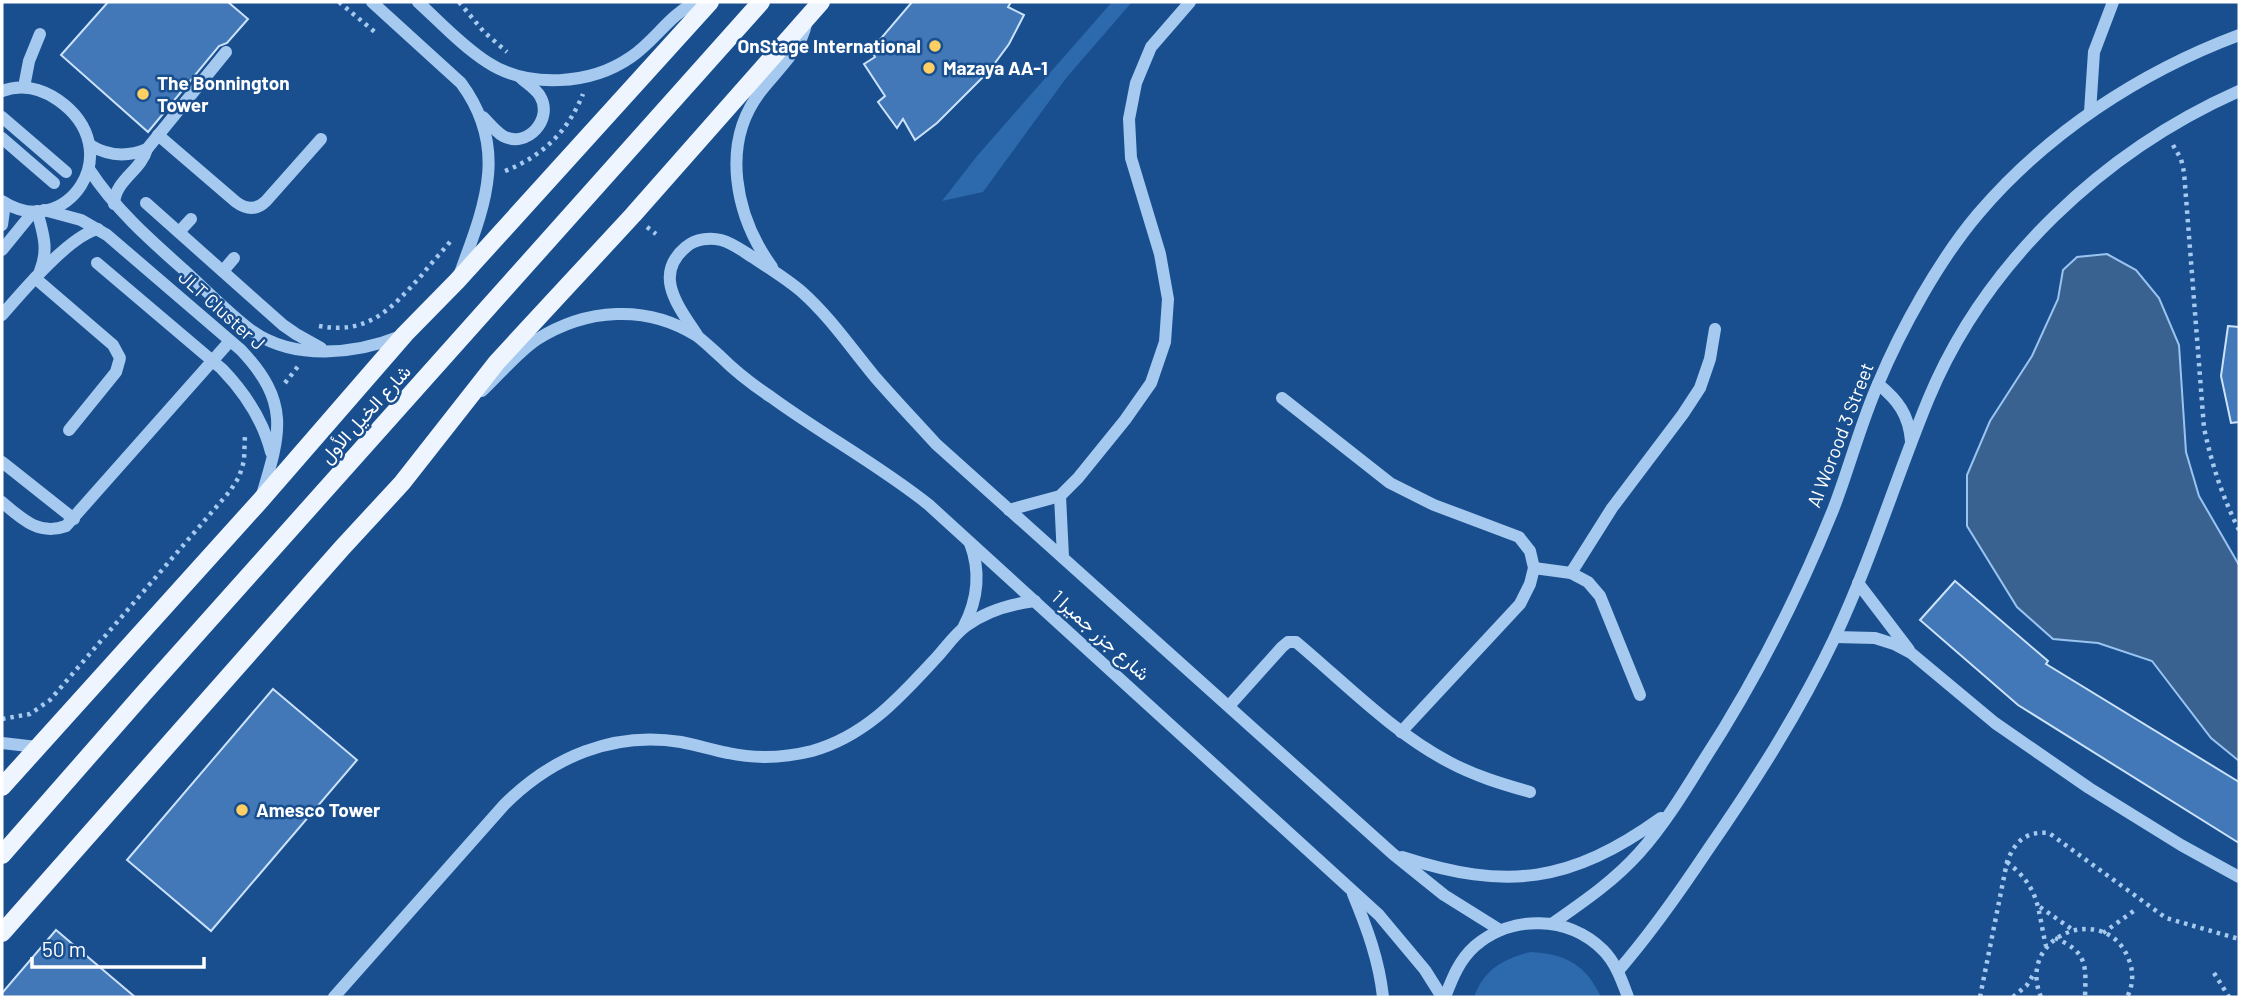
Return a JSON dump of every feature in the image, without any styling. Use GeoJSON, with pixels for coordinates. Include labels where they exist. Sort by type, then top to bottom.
{"type":"FeatureCollection","features":[{"type":"Feature","properties":{"kind":"main road","name":"شارع الخيل الأول"},"geometry":{"type":"LineString","coordinates":[[2,787],[405,334],[457,281],[710,2]]}},
{"type":"Feature","properties":{"kind":"main road","name":"شارع الخيل الأول"},"geometry":{"type":"LineString","coordinates":[[2,855],[152,683],[761,2]]}},
{"type":"Feature","properties":{"kind":"main road"},"geometry":{"type":"LineString","coordinates":[[2,933],[387,500],[497,362],[633,215],[821,2]]}},
{"type":"Feature","properties":{"kind":"street"},"geometry":{"type":"LineString","coordinates":[[372,2],[461,83],[480,114],[489,146],[486,193],[478,226],[457,281]]}},
{"type":"Feature","properties":{"kind":"street"},"geometry":{"type":"LineString","coordinates":[[418,2],[487,62],[519,77],[540,95],[544,107],[544,119],[538,129],[528,136],[516,139],[505,136],[480,114]]}},
{"type":"Feature","properties":{"kind":"street"},"geometry":{"type":"LineString","coordinates":[[519,77],[570,79],[603,72],[632,57],[670,19],[696,2]]}},
{"type":"Feature","properties":{"kind":"street"},"geometry":{"type":"LineString","coordinates":[[1009,510],[1060,496],[1125,420],[1151,383],[1165,342],[1168,299],[1160,254],[1131,158],[1129,119],[1136,83],[1151,47],[1191,2]]}},
{"type":"Feature","properties":{"kind":"street"},"geometry":{"type":"LineString","coordinates":[[2090,112],[2094,52],[2113,2]]}},
{"type":"Feature","properties":{"kind":"street"},"geometry":{"type":"LineString","coordinates":[[777,273],[759,249],[747,222],[739,193],[736,144],[749,107],[796,47],[806,27],[807,17]]}},
{"type":"Feature","properties":{"kind":"street","name":"Al Worood 3 Street"},"geometry":{"type":"LineString","coordinates":[[1553,923],[1598,891],[1639,853],[1672,810],[1740,702],[1779,631],[1834,508],[1878,384],[1901,337],[1955,246],[1978,215],[2035,157],[2090,112],[2148,76],[2238,33]]}},
{"type":"Feature","properties":{"kind":"street"},"geometry":{"type":"LineString","coordinates":[[24,87],[29,61],[40,34]]}},
{"type":"Feature","properties":{"kind":"street"},"geometry":{"type":"LineString","coordinates":[[114,204],[119,187],[141,163],[147,149],[226,52]]}},
{"type":"Feature","properties":{"kind":"street"},"geometry":{"type":"LineString","coordinates":[[2,91],[24,87],[53,96],[70,108],[82,123],[90,145],[89,169],[83,184],[73,196],[60,205],[38,211],[2,250]]}},
{"type":"Feature","properties":{"kind":"street"},"geometry":{"type":"LineString","coordinates":[[1618,971],[1681,891],[1770,757],[1804,698],[1835,637],[1858,583],[1928,398],[1950,354],[2005,271],[2073,198],[2110,166],[2160,131],[2239,91]]}},
{"type":"Feature","properties":{"kind":"street"},"geometry":{"type":"LineString","coordinates":[[2,117],[66,172]]}},
{"type":"Feature","properties":{"kind":"street"},"geometry":{"type":"LineString","coordinates":[[158,135],[236,202],[248,208],[261,206],[321,139]]}},
{"type":"Feature","properties":{"kind":"street"},"geometry":{"type":"LineString","coordinates":[[2,138],[54,183]]}},
{"type":"Feature","properties":{"kind":"street"},"geometry":{"type":"LineString","coordinates":[[90,145],[98,150],[118,154],[147,149]]}},
{"type":"Feature","properties":{"kind":"street","name":"JLT Cluster J"},"geometry":{"type":"LineString","coordinates":[[89,169],[132,225],[253,332],[279,343],[331,352],[381,344],[405,334]]}},
{"type":"Feature","properties":{"kind":"street"},"geometry":{"type":"LineString","coordinates":[[2,225],[4,203]]}},
{"type":"Feature","properties":{"kind":"street","name":"JLT Cluster J"},"geometry":{"type":"LineString","coordinates":[[4,203],[81,220],[98,229],[254,364],[273,394],[277,438],[260,500]]}},
{"type":"Feature","properties":{"kind":"street"},"geometry":{"type":"LineString","coordinates":[[146,203],[308,346]]}},
{"type":"Feature","properties":{"kind":"street"},"geometry":{"type":"LineString","coordinates":[[38,211],[46,246],[38,275]]}},
{"type":"Feature","properties":{"kind":"street"},"geometry":{"type":"LineString","coordinates":[[179,232],[191,219]]}},
{"type":"Feature","properties":{"kind":"street"},"geometry":{"type":"LineString","coordinates":[[2,316],[38,275],[79,236],[98,229]]}},
{"type":"Feature","properties":{"kind":"street"},"geometry":{"type":"LineString","coordinates":[[700,338],[675,301],[670,285],[670,269],[677,254],[690,243],[705,239],[722,240],[777,273]]}},
{"type":"Feature","properties":{"kind":"street"},"geometry":{"type":"LineString","coordinates":[[223,271],[234,258]]}},
{"type":"Feature","properties":{"kind":"street"},"geometry":{"type":"LineString","coordinates":[[97,263],[124,293],[172,327],[238,386],[268,439],[273,458]]}},
{"type":"Feature","properties":{"kind":"street","name":"شارع جزر جميرا 1"},"geometry":{"type":"LineString","coordinates":[[777,273],[822,311],[877,379],[936,444],[1393,854],[1444,895],[1500,930]]}},
{"type":"Feature","properties":{"kind":"street"},"geometry":{"type":"LineString","coordinates":[[38,275],[113,345],[120,358],[116,372],[69,430]]}},
{"type":"Feature","properties":{"kind":"street"},"geometry":{"type":"LineString","coordinates":[[453,419],[534,342],[560,327],[612,313],[635,313],[658,317],[700,338]]}},
{"type":"Feature","properties":{"kind":"street"},"geometry":{"type":"LineString","coordinates":[[163,337],[172,327]]}},
{"type":"Feature","properties":{"kind":"street"},"geometry":{"type":"LineString","coordinates":[[1571,573],[1612,508],[1700,388],[1710,359],[1715,329]]}},
{"type":"Feature","properties":{"kind":"street","name":"شارع جزر جميرا 1"},"geometry":{"type":"LineString","coordinates":[[700,338],[770,397],[900,482],[969,541],[1352,890],[1403,941],[1444,997]]}},
{"type":"Feature","properties":{"kind":"street"},"geometry":{"type":"LineString","coordinates":[[2,502],[36,528],[56,530],[66,526],[230,341]]}},
{"type":"Feature","properties":{"kind":"street"},"geometry":{"type":"LineString","coordinates":[[1878,384],[1894,397],[1904,411],[1910,427],[1911,445]]}},
{"type":"Feature","properties":{"kind":"street"},"geometry":{"type":"LineString","coordinates":[[1282,398],[1390,483],[1434,505],[1519,537],[1530,551],[1534,568],[1520,604],[1401,732]]}},
{"type":"Feature","properties":{"kind":"street"},"geometry":{"type":"LineString","coordinates":[[2,462],[74,519]]}},
{"type":"Feature","properties":{"kind":"street"},"geometry":{"type":"LineString","coordinates":[[1060,496],[1062,557]]}},
{"type":"Feature","properties":{"kind":"street"},"geometry":{"type":"LineString","coordinates":[[964,627],[975,600],[977,585],[977,570],[969,541]]}},
{"type":"Feature","properties":{"kind":"street"},"geometry":{"type":"LineString","coordinates":[[1534,568],[1571,573],[1588,582],[1600,596],[1640,695]]}},
{"type":"Feature","properties":{"kind":"street"},"geometry":{"type":"LineString","coordinates":[[1858,583],[1911,653],[1994,723],[2089,788],[2239,877]]}},
{"type":"Feature","properties":{"kind":"street"},"geometry":{"type":"LineString","coordinates":[[334,997],[504,805],[520,789],[555,764],[596,747],[639,740],[683,742],[726,753],[769,757],[790,755],[832,744],[852,735],[887,709],[964,627],[1005,607],[1035,601]]}},
{"type":"Feature","properties":{"kind":"street"},"geometry":{"type":"LineString","coordinates":[[1835,637],[1875,638],[1911,653]]}},
{"type":"Feature","properties":{"kind":"street"},"geometry":{"type":"LineString","coordinates":[[1229,706],[1282,647],[1288,642],[1296,642],[1401,732],[1425,748],[1467,771],[1502,785],[1530,792]]}},
{"type":"Feature","properties":{"kind":"street"},"geometry":{"type":"LineString","coordinates":[[2,743],[37,747]]}},
{"type":"Feature","properties":{"kind":"street"},"geometry":{"type":"LineString","coordinates":[[1393,854],[1469,875],[1503,878],[1537,875],[1569,868],[1601,856],[1631,840],[1672,810]]}},
{"type":"Feature","properties":{"kind":"street"},"geometry":{"type":"LineString","coordinates":[[1352,890],[1372,940],[1383,997]]}},
{"type":"Feature","properties":{"kind":"street"},"geometry":{"type":"LineString","coordinates":[[1444,997],[1455,971],[1474,947],[1500,930],[1527,924],[1553,923],[1580,933],[1603,950],[1618,971],[1628,997]]}},
{"type":"Feature","properties":{"kind":"path"},"geometry":{"type":"LineString","coordinates":[[339,2],[382,37]]}},
{"type":"Feature","properties":{"kind":"path"},"geometry":{"type":"LineString","coordinates":[[459,2],[484,32],[512,55]]}},
{"type":"Feature","properties":{"kind":"path"},"geometry":{"type":"LineString","coordinates":[[2160,131],[2176,149],[2184,172],[2204,428],[2224,501],[2239,530]]}},
{"type":"Feature","properties":{"kind":"path"},"geometry":{"type":"LineString","coordinates":[[273,394],[298,366],[308,346],[313,325],[351,327],[369,322],[386,312],[456,235]]}},
{"type":"Feature","properties":{"kind":"path"},"geometry":{"type":"LineString","coordinates":[[2,719],[30,714],[50,699],[230,491],[239,477],[244,461],[246,444],[240,411],[252,407]]}},
{"type":"Feature","properties":{"kind":"path"},"geometry":{"type":"LineString","coordinates":[[1980,997],[2012,847],[2026,835],[2039,832],[2049,833],[2166,918],[2239,939]]}},
{"type":"Feature","properties":{"kind":"path"},"geometry":{"type":"LineString","coordinates":[[2007,862],[2027,881],[2039,906],[2046,947]]}},
{"type":"Feature","properties":{"kind":"path"},"geometry":{"type":"LineString","coordinates":[[2039,906],[2073,930]]}},
{"type":"Feature","properties":{"kind":"path"},"geometry":{"type":"LineString","coordinates":[[2103,933],[2135,910]]}},
{"type":"Feature","properties":{"kind":"path"},"geometry":{"type":"LineString","coordinates":[[2013,997],[2027,985],[2046,947],[2055,938],[2073,930],[2093,930],[2114,939],[2128,957],[2132,981],[2127,997]]}},
{"type":"Feature","properties":{"kind":"path"},"geometry":{"type":"LineString","coordinates":[[2055,938],[2078,952],[2085,963],[2085,997]]}},
{"type":"Feature","properties":{"kind":"path"},"geometry":{"type":"LineString","coordinates":[[2036,970],[2036,983],[2041,997]]}},
{"type":"Feature","properties":{"kind":"path"},"geometry":{"type":"LineString","coordinates":[[2214,973],[2229,997]]}},
{"type":"Feature","properties":{"kind":"shaded area"},"geometry":{"type":"Polygon","coordinates":[[[1112,2],[1132,2],[1067,77],[983,192],[942,201],[977,156],[1112,2]]]}},
{"type":"Feature","properties":{"kind":"shaded area"},"geometry":{"type":"Polygon","coordinates":[[[2107,254],[2136,270],[2159,298],[2179,345],[2186,452],[2199,496],[2239,565],[2239,761],[2211,738],[2152,661],[2098,643],[2053,639],[2017,607],[1967,526],[1967,475],[1990,421],[2032,356],[2058,299],[2063,270],[2077,257],[2107,254]]]}},
{"type":"Feature","properties":{"kind":"shaded area"},"geometry":{"type":"Polygon","coordinates":[[[1531,952],[1554,955],[1573,963],[1588,976],[1601,997],[1474,997],[1489,972],[1503,962],[1531,952]]]}},
{"type":"Feature","properties":{"kind":"building","name":"The Bonnington Tower"},"geometry":{"type":"Polygon","coordinates":[[[108,2],[228,2],[248,19],[227,43],[219,46],[148,132],[61,55],[108,2]]]}},
{"type":"Feature","properties":{"kind":"building","name":"Mazaya AA-1"},"geometry":{"type":"Polygon","coordinates":[[[912,2],[1011,2],[1008,7],[1024,15],[1009,44],[989,71],[937,123],[915,140],[903,119],[897,128],[878,102],[885,96],[864,64],[875,57],[871,50],[912,2]]]}},
{"type":"Feature","properties":{"kind":"building"},"geometry":{"type":"Polygon","coordinates":[[[2228,326],[2239,327],[2239,422],[2231,423],[2221,376],[2228,326]]]}},
{"type":"Feature","properties":{"kind":"building"},"geometry":{"type":"Polygon","coordinates":[[[1955,581],[2048,661],[2046,664],[2239,782],[2239,843],[2018,705],[1920,620],[1955,581]]]}},
{"type":"Feature","properties":{"kind":"building","name":"Amesco Tower"},"geometry":{"type":"Polygon","coordinates":[[[273,689],[357,760],[211,931],[127,860],[273,689]]]}},
{"type":"Feature","properties":{"kind":"building"},"geometry":{"type":"Polygon","coordinates":[[[56,930],[135,997],[2,997],[2,993],[56,930]]]}},
{"type":"Feature","properties":{"kind":"place","name":"OnStage International"},"geometry":{"type":"Point","coordinates":[935,46]}},
{"type":"Feature","properties":{"kind":"place","name":"Mazaya AA-1"},"geometry":{"type":"Point","coordinates":[929,68]}},
{"type":"Feature","properties":{"kind":"place","name":"The Bonnington Tower"},"geometry":{"type":"Point","coordinates":[143,94]}},
{"type":"Feature","properties":{"kind":"place","name":"Amesco Tower"},"geometry":{"type":"Point","coordinates":[242,810]}}]}
